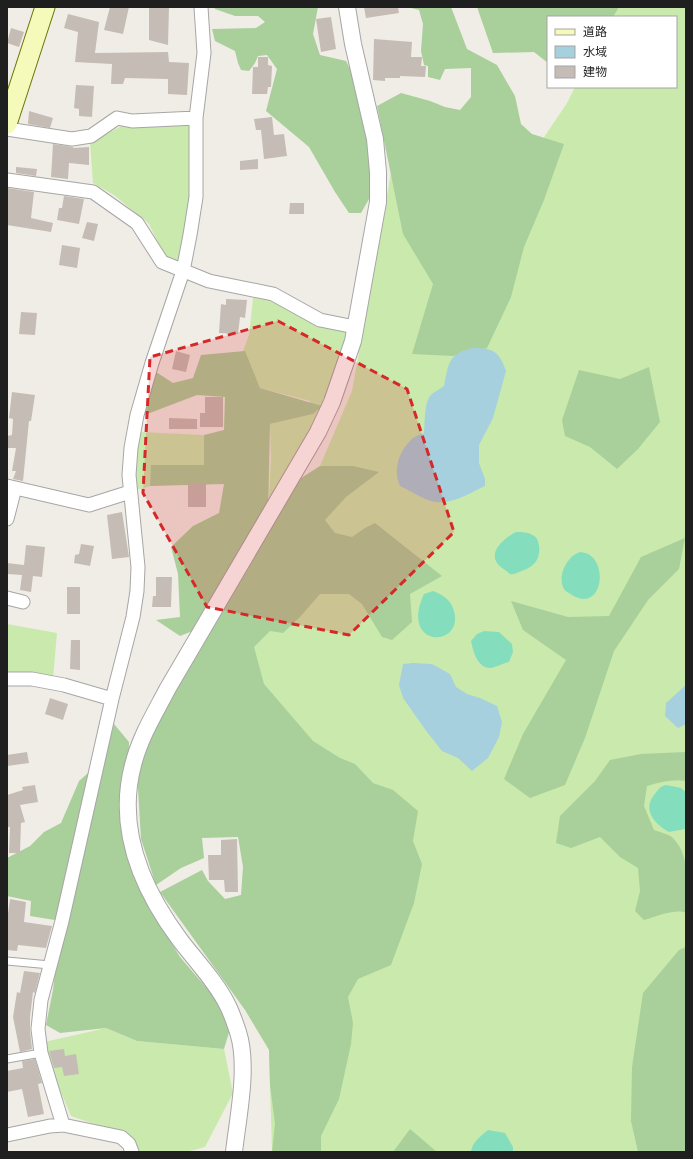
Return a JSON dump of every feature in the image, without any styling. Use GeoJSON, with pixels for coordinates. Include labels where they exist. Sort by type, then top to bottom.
{"type":"FeatureCollection","features":[{"type":"Feature","properties":{"kind":"main road"},"geometry":{"type":"LineString","coordinates":[[7,124],[46,7]]}},
{"type":"Feature","properties":{"kind":"street"},"geometry":{"type":"LineString","coordinates":[[63,1124],[41,1053],[38,1029],[41,1000],[62,921],[112,699],[133,617],[137,591],[138,567],[129,475],[131,448],[137,415],[152,363],[183,271],[190,235],[196,197],[196,118],[204,53],[201,7]]}},
{"type":"Feature","properties":{"kind":"street"},"geometry":{"type":"LineString","coordinates":[[234,1152],[241,1096],[242,1058],[238,1033],[228,1006],[217,988],[158,907],[147,887],[131,842],[128,820],[129,792],[133,765],[145,731],[168,688],[318,432],[335,395],[352,341],[378,202],[378,172],[375,139],[353,44],[347,7]]}},
{"type":"Feature","properties":{"kind":"street"},"geometry":{"type":"LineString","coordinates":[[7,129],[72,139],[91,136],[117,118],[132,121],[196,118]]}},
{"type":"Feature","properties":{"kind":"street"},"geometry":{"type":"LineString","coordinates":[[7,180],[93,192],[137,223],[162,262],[209,281],[273,294],[320,320],[355,327]]}},
{"type":"Feature","properties":{"kind":"street"},"geometry":{"type":"LineString","coordinates":[[7,519],[11,487],[89,505],[130,492]]}},
{"type":"Feature","properties":{"kind":"street"},"geometry":{"type":"LineString","coordinates":[[7,598],[23,602]]}},
{"type":"Feature","properties":{"kind":"street"},"geometry":{"type":"LineString","coordinates":[[7,678],[32,679],[64,684],[112,699]]}},
{"type":"Feature","properties":{"kind":"street"},"geometry":{"type":"LineString","coordinates":[[7,1135],[63,1124],[121,1137],[129,1144],[132,1152]]}},
{"type":"Feature","properties":{"kind":"lane"},"geometry":{"type":"LineString","coordinates":[[7,961],[50,965]]}},
{"type":"Feature","properties":{"kind":"lane"},"geometry":{"type":"LineString","coordinates":[[7,1059],[41,1053]]}},
{"type":"Feature","properties":{"kind":"highlighted area"},"geometry":{"type":"Polygon","coordinates":[[[278,321],[407,389],[454,532],[349,635],[207,607],[143,493],[150,357],[278,321]]]}},
{"type":"Feature","properties":{"kind":"green space"},"geometry":{"type":"Polygon","coordinates":[[[214,7],[318,7],[313,34],[320,55],[346,61],[355,79],[365,117],[370,168],[369,199],[361,213],[349,213],[309,147],[266,111],[277,69],[267,55],[258,56],[249,71],[241,70],[235,51],[215,41],[212,29],[256,28],[265,22],[258,16],[235,16],[215,9],[214,7]]]}},
{"type":"Feature","properties":{"kind":"green space"},"geometry":{"type":"Polygon","coordinates":[[[407,7],[451,7],[467,49],[497,65],[515,96],[521,124],[532,134],[564,144],[544,200],[524,247],[511,297],[487,348],[453,356],[412,354],[433,284],[403,234],[377,106],[401,93],[445,107],[460,110],[471,97],[471,68],[445,69],[440,80],[428,77],[428,66],[424,65],[421,51],[423,24],[419,10],[407,7]]]}},
{"type":"Feature","properties":{"kind":"green space"},"geometry":{"type":"Polygon","coordinates":[[[477,7],[619,7],[614,16],[547,16],[547,62],[534,52],[493,53],[477,7]]]}},
{"type":"Feature","properties":{"kind":"green space"},"geometry":{"type":"Polygon","coordinates":[[[613,7],[686,7],[686,1152],[272,1152],[269,1050],[244,638],[277,574],[363,471],[320,466],[352,391],[391,173],[433,284],[454,271],[567,103],[574,88],[677,88],[677,16],[608,16],[613,7]]]}},
{"type":"Feature","properties":{"kind":"green space"},"geometry":{"type":"Polygon","coordinates":[[[196,118],[193,195],[180,262],[172,261],[164,255],[149,224],[114,195],[93,183],[90,143],[127,123],[196,118]]]}},
{"type":"Feature","properties":{"kind":"green space"},"geometry":{"type":"Polygon","coordinates":[[[254,290],[353,328],[323,415],[268,516],[271,458],[270,424],[313,414],[310,401],[260,388],[243,351],[249,335],[254,290]]]}},
{"type":"Feature","properties":{"kind":"green space"},"geometry":{"type":"Polygon","coordinates":[[[245,351],[260,388],[322,406],[313,414],[270,424],[268,516],[284,489],[320,466],[353,466],[379,472],[346,497],[325,520],[335,533],[352,537],[375,523],[442,576],[410,594],[412,622],[392,640],[382,637],[362,604],[349,594],[320,594],[300,617],[283,633],[270,631],[254,647],[264,684],[313,741],[340,758],[355,764],[373,783],[393,790],[418,811],[413,841],[422,864],[414,903],[391,965],[358,979],[348,997],[353,1023],[351,1044],[339,1099],[321,1136],[321,1152],[272,1152],[275,1124],[270,1085],[269,1050],[245,1010],[160,892],[202,870],[208,881],[225,899],[241,895],[243,867],[238,837],[202,838],[204,858],[181,868],[156,885],[141,839],[137,772],[153,724],[195,630],[180,636],[156,620],[180,617],[178,574],[171,547],[193,526],[219,513],[224,484],[150,486],[151,465],[204,465],[204,435],[224,430],[225,397],[197,395],[142,416],[156,372],[173,383],[193,378],[201,355],[245,351]]]}},
{"type":"Feature","properties":{"kind":"green space"},"geometry":{"type":"Polygon","coordinates":[[[649,367],[660,422],[638,449],[617,469],[590,447],[565,436],[562,420],[579,370],[620,379],[649,367]]]}},
{"type":"Feature","properties":{"kind":"green space"},"geometry":{"type":"Polygon","coordinates":[[[141,432],[204,435],[204,465],[152,465],[150,486],[133,491],[136,458],[141,432]]]}},
{"type":"Feature","properties":{"kind":"green space"},"geometry":{"type":"Polygon","coordinates":[[[516,532],[528,533],[537,539],[539,556],[532,566],[515,574],[509,574],[495,560],[495,554],[500,544],[516,532]]]}},
{"type":"Feature","properties":{"kind":"green space"},"geometry":{"type":"Polygon","coordinates":[[[685,538],[679,569],[648,600],[614,651],[585,738],[565,785],[530,798],[504,779],[523,734],[566,660],[523,630],[511,601],[568,617],[609,616],[641,557],[685,538]]]}},
{"type":"Feature","properties":{"kind":"green space"},"geometry":{"type":"Polygon","coordinates":[[[580,552],[588,554],[595,560],[600,577],[599,585],[595,593],[590,598],[582,599],[572,595],[563,587],[562,577],[565,566],[571,557],[580,552]]]}},
{"type":"Feature","properties":{"kind":"green space"},"geometry":{"type":"Polygon","coordinates":[[[433,591],[445,597],[453,608],[455,621],[451,631],[444,636],[434,637],[426,634],[420,625],[418,612],[424,594],[433,591]]]}},
{"type":"Feature","properties":{"kind":"green space"},"geometry":{"type":"Polygon","coordinates":[[[7,624],[57,633],[53,678],[7,674],[7,624]]]}},
{"type":"Feature","properties":{"kind":"green space"},"geometry":{"type":"Polygon","coordinates":[[[484,631],[499,632],[512,644],[513,652],[509,662],[490,668],[479,662],[474,653],[471,641],[477,634],[484,631]]]}},
{"type":"Feature","properties":{"kind":"green space"},"geometry":{"type":"Polygon","coordinates":[[[114,724],[129,742],[128,815],[138,887],[180,957],[233,1019],[224,1049],[137,1041],[106,1028],[60,1033],[46,1025],[53,990],[61,921],[30,916],[31,901],[7,896],[7,858],[30,846],[44,832],[61,823],[79,781],[105,758],[114,724]]]}},
{"type":"Feature","properties":{"kind":"green space"},"geometry":{"type":"Polygon","coordinates":[[[686,752],[686,781],[666,781],[647,786],[644,806],[654,830],[672,837],[683,854],[687,883],[686,913],[671,912],[644,920],[635,911],[640,891],[638,868],[620,857],[600,837],[571,848],[556,843],[560,816],[595,781],[610,760],[641,754],[686,752]]]}},
{"type":"Feature","properties":{"kind":"green space"},"geometry":{"type":"Polygon","coordinates":[[[666,785],[681,788],[686,792],[685,829],[669,832],[655,821],[650,812],[649,806],[654,795],[659,788],[666,785]]]}},
{"type":"Feature","properties":{"kind":"green space"},"geometry":{"type":"Polygon","coordinates":[[[686,947],[686,1152],[638,1152],[631,1121],[632,1067],[643,993],[679,950],[686,947]]]}},
{"type":"Feature","properties":{"kind":"green space"},"geometry":{"type":"Polygon","coordinates":[[[106,1028],[137,1041],[224,1049],[233,1093],[205,1147],[186,1152],[139,1152],[134,1138],[71,1116],[40,1043],[106,1028]]]}},
{"type":"Feature","properties":{"kind":"green space"},"geometry":{"type":"Polygon","coordinates":[[[410,1129],[437,1152],[393,1152],[410,1129]]]}},
{"type":"Feature","properties":{"kind":"green space"},"geometry":{"type":"Polygon","coordinates":[[[488,1130],[505,1133],[513,1147],[513,1152],[471,1152],[475,1142],[488,1130]]]}},
{"type":"Feature","properties":{"kind":"water"},"geometry":{"type":"Polygon","coordinates":[[[473,348],[486,349],[494,352],[501,359],[506,371],[493,418],[479,445],[479,463],[485,479],[485,486],[466,496],[452,501],[431,501],[400,486],[397,474],[398,462],[402,451],[410,441],[414,437],[424,433],[427,402],[431,395],[444,386],[451,361],[458,353],[473,348]]]}},
{"type":"Feature","properties":{"kind":"water"},"geometry":{"type":"Polygon","coordinates":[[[403,664],[432,664],[450,674],[456,687],[467,694],[497,706],[502,722],[499,737],[488,758],[472,771],[458,758],[442,751],[403,698],[399,685],[403,664]]]}},
{"type":"Feature","properties":{"kind":"water"},"geometry":{"type":"Polygon","coordinates":[[[686,685],[686,724],[678,728],[665,716],[666,703],[686,685]]]}},
{"type":"Feature","properties":{"kind":"building"},"geometry":{"type":"Polygon","coordinates":[[[110,7],[129,7],[123,34],[104,30],[110,7]]]}},
{"type":"Feature","properties":{"kind":"building"},"geometry":{"type":"Polygon","coordinates":[[[149,7],[169,7],[168,45],[149,40],[149,7]]]}},
{"type":"Feature","properties":{"kind":"building"},"geometry":{"type":"Polygon","coordinates":[[[364,7],[398,7],[399,13],[366,18],[364,7]]]}},
{"type":"Feature","properties":{"kind":"building"},"geometry":{"type":"Polygon","coordinates":[[[68,14],[99,22],[95,53],[168,52],[169,62],[189,63],[187,95],[168,94],[168,79],[125,78],[123,84],[111,84],[112,64],[75,62],[78,32],[64,28],[68,14]]]}},
{"type":"Feature","properties":{"kind":"building"},"geometry":{"type":"Polygon","coordinates":[[[331,17],[336,49],[321,52],[316,19],[331,17]]]}},
{"type":"Feature","properties":{"kind":"building"},"geometry":{"type":"Polygon","coordinates":[[[11,28],[24,32],[19,47],[7,43],[11,28]]]}},
{"type":"Feature","properties":{"kind":"building"},"geometry":{"type":"Polygon","coordinates":[[[374,39],[412,42],[411,57],[422,57],[421,66],[426,66],[425,77],[400,76],[400,78],[385,78],[385,81],[373,80],[374,39]]]}},
{"type":"Feature","properties":{"kind":"building"},"geometry":{"type":"Polygon","coordinates":[[[258,57],[268,57],[268,65],[272,66],[271,87],[268,87],[267,94],[252,94],[253,67],[258,67],[258,57]]]}},
{"type":"Feature","properties":{"kind":"building"},"geometry":{"type":"Polygon","coordinates":[[[76,85],[94,86],[92,117],[79,116],[79,109],[74,108],[76,85]]]}},
{"type":"Feature","properties":{"kind":"building"},"geometry":{"type":"Polygon","coordinates":[[[29,111],[53,118],[50,128],[28,124],[29,111]]]}},
{"type":"Feature","properties":{"kind":"building"},"geometry":{"type":"Polygon","coordinates":[[[272,117],[274,135],[284,134],[287,156],[264,159],[261,130],[256,130],[254,119],[272,117]]]}},
{"type":"Feature","properties":{"kind":"building"},"geometry":{"type":"Polygon","coordinates":[[[53,144],[73,148],[89,147],[89,165],[69,163],[68,179],[51,177],[53,144]]]}},
{"type":"Feature","properties":{"kind":"building"},"geometry":{"type":"Polygon","coordinates":[[[258,159],[258,169],[240,170],[240,161],[258,159]]]}},
{"type":"Feature","properties":{"kind":"building"},"geometry":{"type":"Polygon","coordinates":[[[16,167],[37,169],[36,176],[16,173],[16,167]]]}},
{"type":"Feature","properties":{"kind":"building"},"geometry":{"type":"Polygon","coordinates":[[[7,188],[34,192],[31,218],[53,223],[51,232],[7,225],[7,188]]]}},
{"type":"Feature","properties":{"kind":"building"},"geometry":{"type":"Polygon","coordinates":[[[64,196],[84,199],[79,224],[57,220],[59,208],[62,208],[64,196]]]}},
{"type":"Feature","properties":{"kind":"building"},"geometry":{"type":"Polygon","coordinates":[[[290,203],[304,203],[304,214],[289,214],[290,203]]]}},
{"type":"Feature","properties":{"kind":"building"},"geometry":{"type":"Polygon","coordinates":[[[87,222],[98,224],[94,241],[82,238],[87,222]]]}},
{"type":"Feature","properties":{"kind":"building"},"geometry":{"type":"Polygon","coordinates":[[[62,245],[80,248],[77,268],[59,265],[62,245]]]}},
{"type":"Feature","properties":{"kind":"building"},"geometry":{"type":"Polygon","coordinates":[[[226,299],[247,300],[245,318],[240,317],[238,334],[219,333],[221,304],[226,305],[226,299]]]}},
{"type":"Feature","properties":{"kind":"building"},"geometry":{"type":"Polygon","coordinates":[[[21,312],[37,313],[35,335],[19,334],[21,312]]]}},
{"type":"Feature","properties":{"kind":"building"},"geometry":{"type":"Polygon","coordinates":[[[176,351],[190,355],[186,372],[172,369],[176,351]]]}},
{"type":"Feature","properties":{"kind":"building"},"geometry":{"type":"Polygon","coordinates":[[[12,392],[35,395],[31,421],[29,421],[23,481],[13,479],[16,471],[12,471],[16,448],[7,448],[7,436],[12,435],[13,419],[9,418],[12,392]]]}},
{"type":"Feature","properties":{"kind":"building"},"geometry":{"type":"Polygon","coordinates":[[[205,397],[223,397],[223,427],[200,427],[200,413],[205,413],[205,397]]]}},
{"type":"Feature","properties":{"kind":"building"},"geometry":{"type":"Polygon","coordinates":[[[169,418],[197,419],[197,429],[169,429],[169,418]]]}},
{"type":"Feature","properties":{"kind":"building"},"geometry":{"type":"Polygon","coordinates":[[[188,484],[206,484],[206,507],[188,507],[188,484]]]}},
{"type":"Feature","properties":{"kind":"building"},"geometry":{"type":"Polygon","coordinates":[[[122,512],[129,557],[112,559],[107,515],[122,512]]]}},
{"type":"Feature","properties":{"kind":"building"},"geometry":{"type":"Polygon","coordinates":[[[81,544],[94,546],[90,566],[74,563],[75,555],[79,554],[81,544]]]}},
{"type":"Feature","properties":{"kind":"building"},"geometry":{"type":"Polygon","coordinates":[[[26,545],[45,547],[42,577],[33,576],[31,592],[20,590],[22,575],[7,574],[7,563],[24,565],[26,545]]]}},
{"type":"Feature","properties":{"kind":"building"},"geometry":{"type":"Polygon","coordinates":[[[156,577],[172,577],[171,607],[152,607],[153,596],[156,596],[156,577]]]}},
{"type":"Feature","properties":{"kind":"building"},"geometry":{"type":"Polygon","coordinates":[[[67,587],[80,587],[80,614],[67,614],[67,587]]]}},
{"type":"Feature","properties":{"kind":"building"},"geometry":{"type":"Polygon","coordinates":[[[71,640],[80,640],[80,670],[70,669],[71,640]]]}},
{"type":"Feature","properties":{"kind":"building"},"geometry":{"type":"Polygon","coordinates":[[[50,698],[68,704],[63,720],[45,714],[50,698]]]}},
{"type":"Feature","properties":{"kind":"building"},"geometry":{"type":"Polygon","coordinates":[[[27,752],[29,763],[7,766],[7,755],[27,752]]]}},
{"type":"Feature","properties":{"kind":"building"},"geometry":{"type":"Polygon","coordinates":[[[35,785],[38,802],[20,805],[25,822],[21,823],[20,853],[9,853],[10,827],[7,827],[7,795],[23,790],[22,787],[35,785]]]}},
{"type":"Feature","properties":{"kind":"building"},"geometry":{"type":"Polygon","coordinates":[[[237,839],[238,892],[225,892],[224,880],[209,880],[208,855],[221,855],[221,840],[237,839]]]}},
{"type":"Feature","properties":{"kind":"building"},"geometry":{"type":"Polygon","coordinates":[[[10,899],[26,902],[24,922],[52,926],[46,948],[18,945],[17,951],[7,950],[7,921],[10,899]]]}},
{"type":"Feature","properties":{"kind":"building"},"geometry":{"type":"Polygon","coordinates":[[[24,971],[40,973],[35,993],[33,992],[30,1017],[32,1049],[20,1052],[13,1017],[17,992],[20,993],[24,971]]]}},
{"type":"Feature","properties":{"kind":"building"},"geometry":{"type":"Polygon","coordinates":[[[64,1049],[65,1056],[76,1054],[79,1074],[64,1076],[62,1067],[54,1068],[49,1051],[64,1049]]]}},
{"type":"Feature","properties":{"kind":"building"},"geometry":{"type":"Polygon","coordinates":[[[35,1059],[42,1083],[38,1084],[44,1114],[28,1117],[22,1089],[7,1092],[7,1071],[23,1068],[22,1061],[35,1059]]]}}]}
